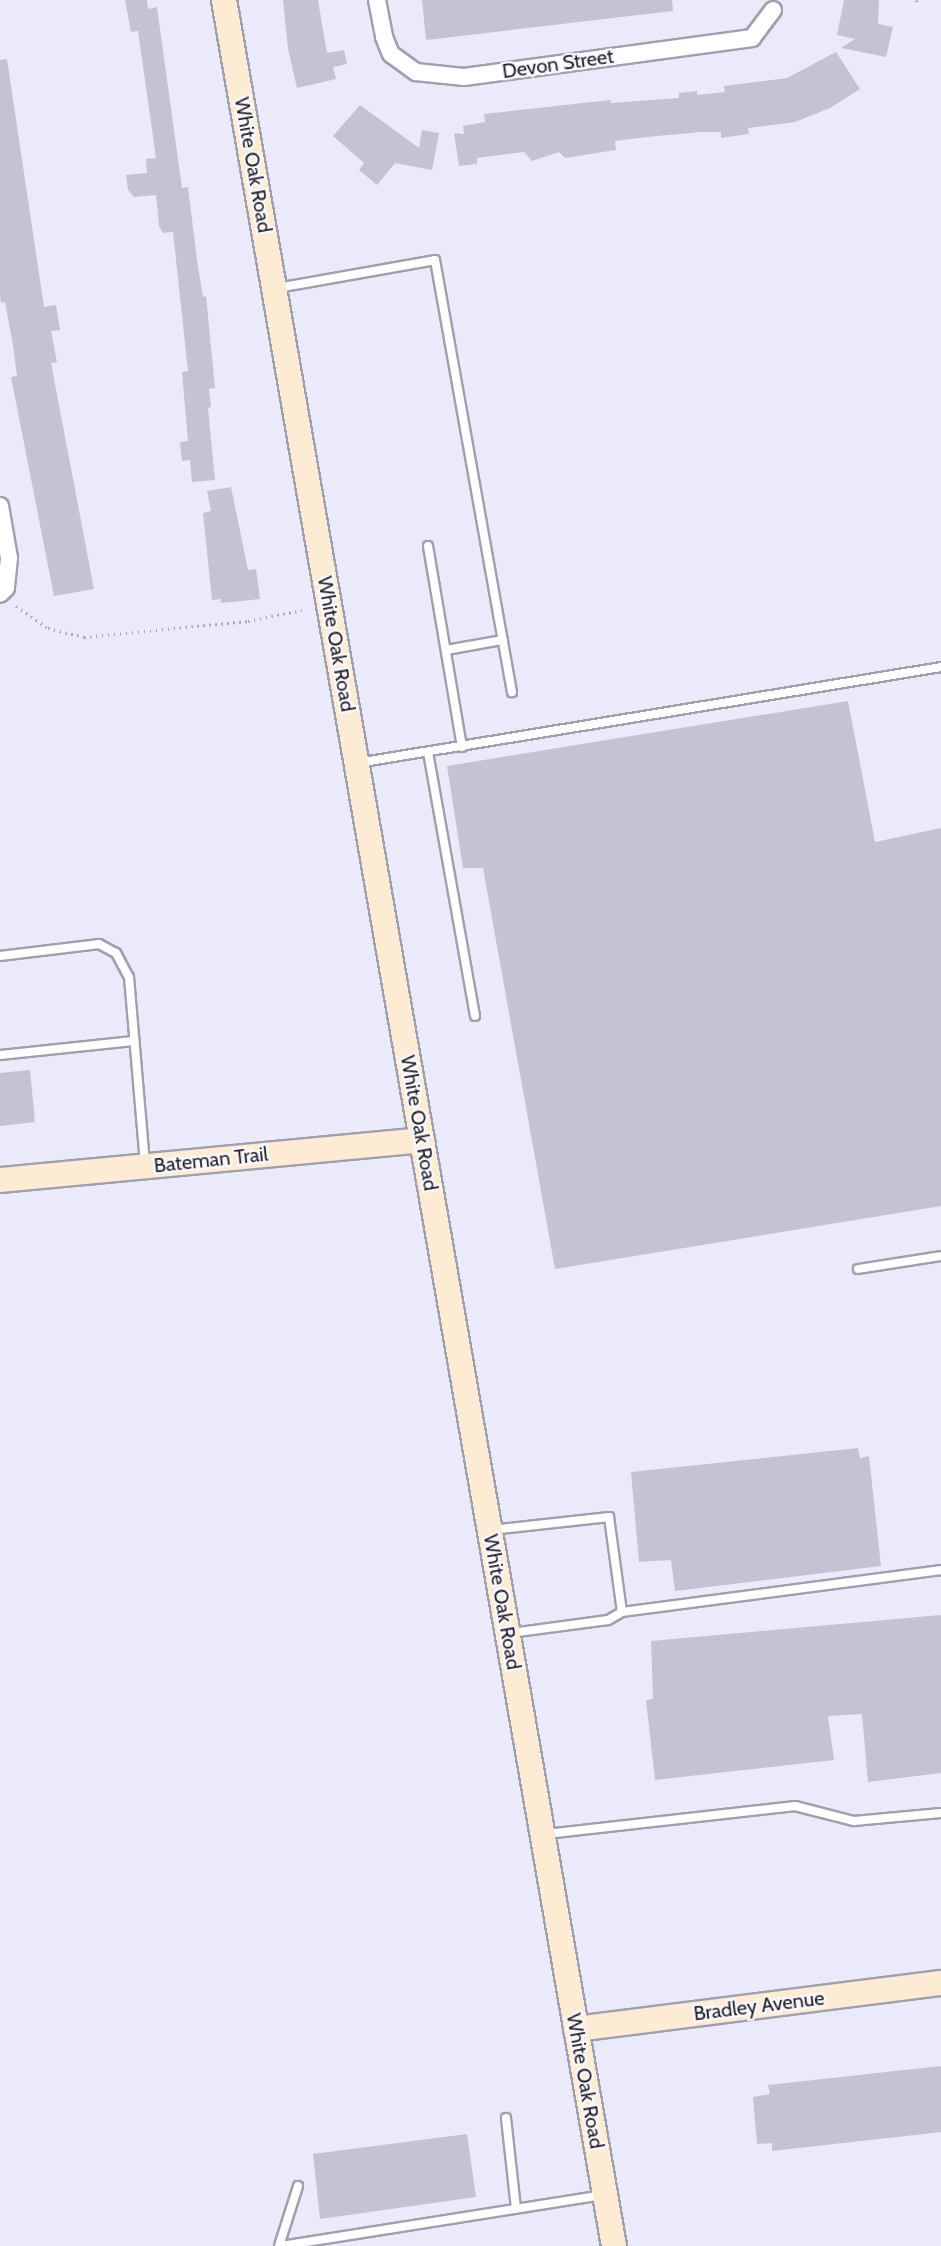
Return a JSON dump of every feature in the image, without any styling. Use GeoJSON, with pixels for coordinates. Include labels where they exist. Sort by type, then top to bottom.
{"type":"FeatureCollection","features":[{"type":"Feature","properties":{"kind":"street","name":"White Oak Road"},"geometry":{"type":"LineString","coordinates":[[224,0],[614,2246]]}},
{"type":"Feature","properties":{"kind":"street","name":"Devon Street"},"geometry":{"type":"LineString","coordinates":[[377,0],[384,37],[391,54],[416,72],[464,77],[752,38],[773,10]]}},
{"type":"Feature","properties":{"kind":"street"},"geometry":{"type":"LineString","coordinates":[[0,506],[9,558],[6,588],[0,594]]}},
{"type":"Feature","properties":{"kind":"street","name":"Bateman Trail"},"geometry":{"type":"LineString","coordinates":[[0,1180],[422,1140]]}},
{"type":"Feature","properties":{"kind":"street","name":"Bradley Avenue"},"geometry":{"type":"LineString","coordinates":[[576,2029],[941,1983]]}},
{"type":"Feature","properties":{"kind":"lane"},"geometry":{"type":"LineString","coordinates":[[274,289],[435,260],[512,692]]}},
{"type":"Feature","properties":{"kind":"lane"},"geometry":{"type":"LineString","coordinates":[[428,546],[462,747]]}},
{"type":"Feature","properties":{"kind":"lane"},"geometry":{"type":"LineString","coordinates":[[446,650],[503,640]]}},
{"type":"Feature","properties":{"kind":"lane"},"geometry":{"type":"LineString","coordinates":[[357,763],[941,667]]}},
{"type":"Feature","properties":{"kind":"lane"},"geometry":{"type":"LineString","coordinates":[[428,752],[475,1016]]}},
{"type":"Feature","properties":{"kind":"lane"},"geometry":{"type":"LineString","coordinates":[[0,956],[99,944],[116,953],[129,977],[145,1167]]}},
{"type":"Feature","properties":{"kind":"lane"},"geometry":{"type":"LineString","coordinates":[[0,1055],[134,1041]]}},
{"type":"Feature","properties":{"kind":"lane"},"geometry":{"type":"LineString","coordinates":[[858,1269],[941,1256]]}},
{"type":"Feature","properties":{"kind":"lane"},"geometry":{"type":"LineString","coordinates":[[490,1530],[609,1517],[622,1612]]}},
{"type":"Feature","properties":{"kind":"lane"},"geometry":{"type":"LineString","coordinates":[[507,1634],[608,1620],[622,1612],[941,1570]]}},
{"type":"Feature","properties":{"kind":"lane"},"geometry":{"type":"LineString","coordinates":[[542,1834],[795,1806],[854,1821],[941,1813]]}},
{"type":"Feature","properties":{"kind":"lane"},"geometry":{"type":"LineString","coordinates":[[506,2118],[516,2208]]}},
{"type":"Feature","properties":{"kind":"lane"},"geometry":{"type":"LineString","coordinates":[[298,2186],[280,2246],[605,2195]]}},
{"type":"Feature","properties":{"kind":"path"},"geometry":{"type":"LineString","coordinates":[[916,0],[918,5]]}},
{"type":"Feature","properties":{"kind":"path"},"geometry":{"type":"LineString","coordinates":[[16,606],[48,628],[84,637],[248,621],[302,610]]}},
{"type":"Feature","properties":{"kind":"building"},"geometry":{"type":"Polygon","coordinates":[[[125,0],[147,0],[148,9],[157,7],[182,188],[188,187],[203,297],[206,296],[215,388],[209,389],[211,407],[208,408],[215,480],[192,482],[190,460],[182,461],[180,442],[188,441],[182,372],[188,371],[173,232],[163,233],[159,226],[156,195],[134,197],[128,190],[126,175],[147,173],[146,159],[156,158],[138,31],[131,32],[125,0]]]}},
{"type":"Feature","properties":{"kind":"building"},"geometry":{"type":"Polygon","coordinates":[[[283,0],[318,0],[327,53],[344,50],[347,64],[333,67],[336,79],[297,88],[288,49],[283,0]]]}},
{"type":"Feature","properties":{"kind":"building"},"geometry":{"type":"Polygon","coordinates":[[[422,0],[672,0],[673,11],[426,40],[422,0]]]}},
{"type":"Feature","properties":{"kind":"building"},"geometry":{"type":"Polygon","coordinates":[[[844,0],[879,0],[878,24],[893,27],[886,57],[841,48],[855,39],[837,35],[844,0]]]}},
{"type":"Feature","properties":{"kind":"building"},"geometry":{"type":"Polygon","coordinates":[[[836,52],[860,89],[830,108],[795,122],[748,128],[749,134],[721,138],[721,132],[647,137],[615,141],[616,150],[572,157],[565,158],[559,152],[532,161],[524,152],[477,158],[477,164],[459,166],[454,133],[464,134],[463,126],[485,122],[484,114],[611,100],[611,103],[679,98],[679,93],[697,91],[697,95],[725,92],[724,86],[787,78],[836,52]]]}},
{"type":"Feature","properties":{"kind":"building"},"geometry":{"type":"Polygon","coordinates":[[[7,59],[44,307],[56,305],[60,330],[51,331],[57,362],[51,363],[94,589],[54,596],[11,377],[17,376],[13,345],[5,302],[1,303],[0,295],[0,60],[7,59]]]}},
{"type":"Feature","properties":{"kind":"building"},"geometry":{"type":"Polygon","coordinates":[[[360,105],[419,148],[422,130],[439,133],[432,170],[395,163],[377,185],[359,170],[364,163],[333,136],[360,105]]]}},
{"type":"Feature","properties":{"kind":"building"},"geometry":{"type":"Polygon","coordinates":[[[231,487],[248,570],[256,569],[260,599],[221,603],[221,599],[212,600],[203,513],[211,511],[207,491],[231,487]]]}},
{"type":"Feature","properties":{"kind":"building"},"geometry":{"type":"Polygon","coordinates":[[[848,701],[875,842],[941,828],[941,1206],[555,1269],[483,868],[463,868],[447,766],[848,701]]]}},
{"type":"Feature","properties":{"kind":"building"},"geometry":{"type":"Polygon","coordinates":[[[30,1070],[35,1122],[0,1126],[0,1073],[30,1070]]]}},
{"type":"Feature","properties":{"kind":"building"},"geometry":{"type":"Polygon","coordinates":[[[858,1448],[860,1458],[869,1456],[881,1566],[675,1591],[671,1560],[639,1562],[631,1472],[858,1448]]]}},
{"type":"Feature","properties":{"kind":"building"},"geometry":{"type":"Polygon","coordinates":[[[941,1615],[941,1773],[868,1782],[862,1714],[828,1716],[834,1760],[655,1780],[646,1700],[653,1699],[651,1641],[941,1615]]]}},
{"type":"Feature","properties":{"kind":"building"},"geometry":{"type":"Polygon","coordinates":[[[941,2066],[941,2132],[772,2151],[772,2143],[757,2144],[753,2097],[770,2094],[768,2085],[941,2066]]]}},
{"type":"Feature","properties":{"kind":"building"},"geometry":{"type":"Polygon","coordinates":[[[467,2134],[476,2197],[320,2219],[313,2154],[467,2134]]]}}]}
